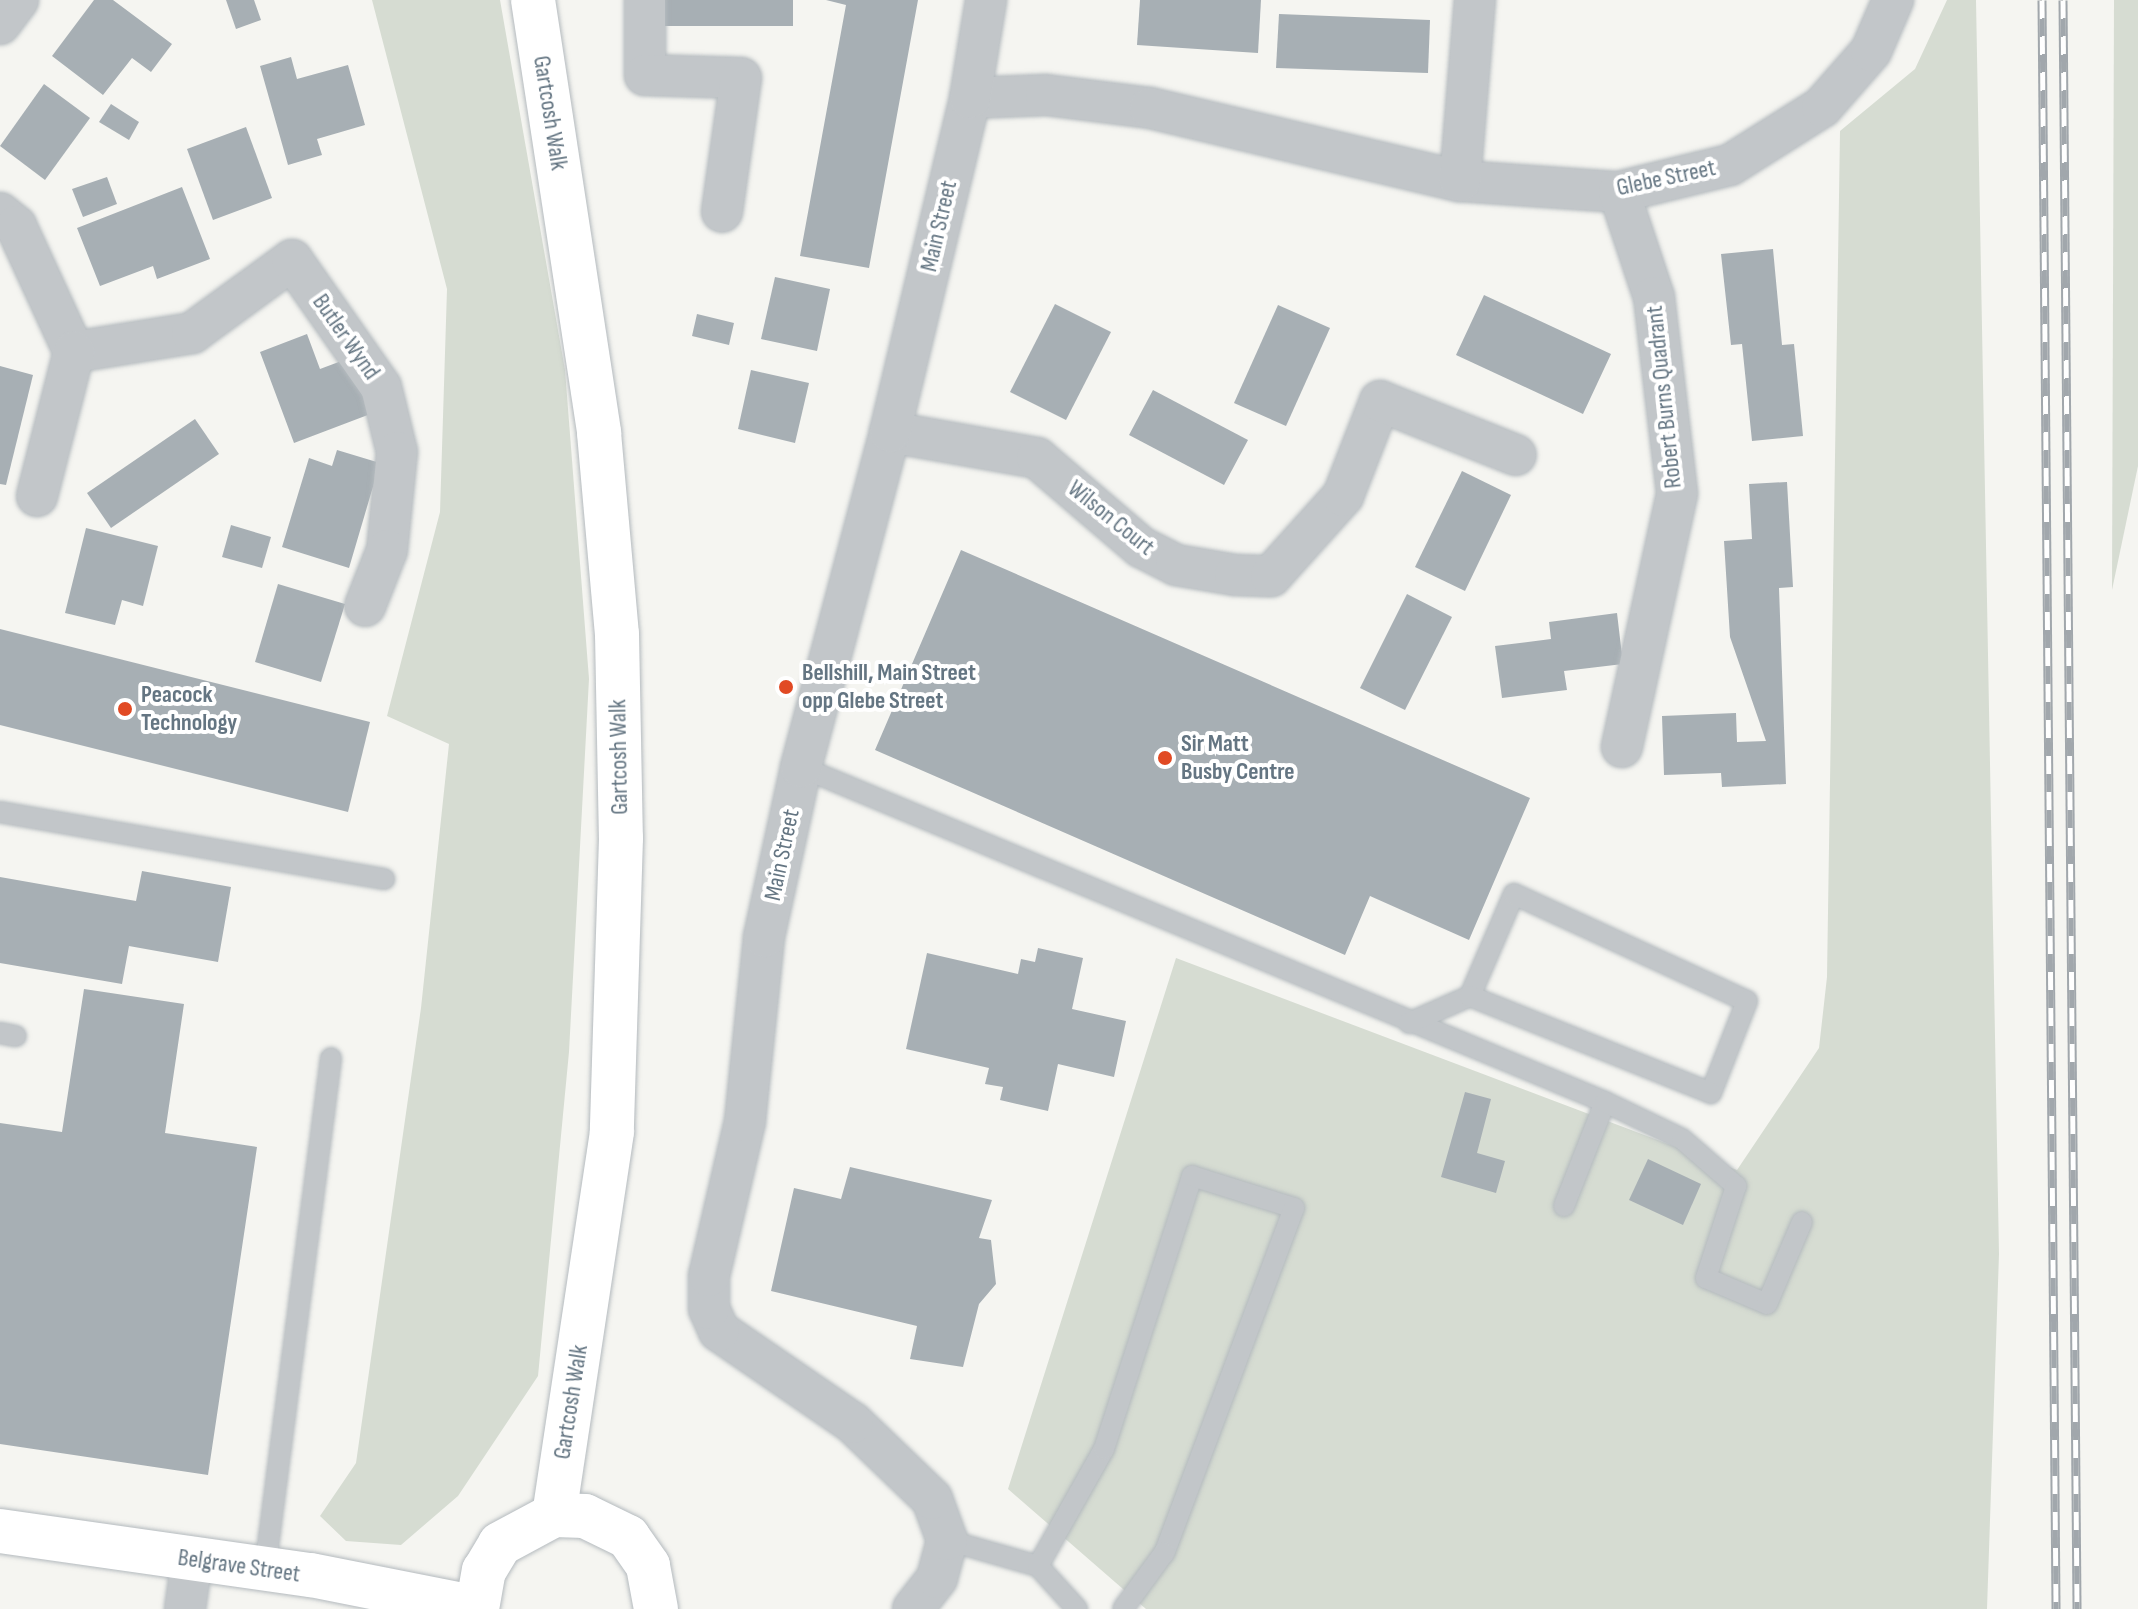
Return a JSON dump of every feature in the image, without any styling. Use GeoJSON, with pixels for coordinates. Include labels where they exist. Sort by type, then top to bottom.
{"type":"FeatureCollection","features":[{"type":"Feature","properties":{"kind":"main road","name":"Gartcosh Walk"},"geometry":{"type":"LineString","coordinates":[[533,0],[599,433],[617,634],[621,838],[612,1132],[554,1515]]}},
{"type":"Feature","properties":{"kind":"main road"},"geometry":{"type":"LineString","coordinates":[[477,1609],[484,1571],[500,1544],[525,1524],[554,1515],[585,1516],[628,1537],[648,1566],[656,1609]]}},
{"type":"Feature","properties":{"kind":"main road","name":"Belgrave Street"},"geometry":{"type":"LineString","coordinates":[[0,1531],[265,1569],[477,1609]]}},
{"type":"Feature","properties":{"kind":"street"},"geometry":{"type":"LineString","coordinates":[[0,24],[18,0]]}},
{"type":"Feature","properties":{"kind":"street"},"geometry":{"type":"LineString","coordinates":[[645,0],[645,75],[741,78],[722,212]]}},
{"type":"Feature","properties":{"kind":"street","name":"Main Street"},"geometry":{"type":"LineString","coordinates":[[947,1540],[932,1499],[853,1423],[719,1331],[709,1309],[709,1276],[745,1121],[764,937],[801,767],[890,432],[970,98],[986,0]]}},
{"type":"Feature","properties":{"kind":"street"},"geometry":{"type":"LineString","coordinates":[[1460,181],[1475,0]]}},
{"type":"Feature","properties":{"kind":"street","name":"Glebe Street"},"geometry":{"type":"LineString","coordinates":[[970,98],[1046,95],[1150,108],[1460,181],[1619,192],[1730,165],[1822,107],[1871,51],[1893,0]]}},
{"type":"Feature","properties":{"kind":"street","name":"Robert Burns Quadrant"},"geometry":{"type":"LineString","coordinates":[[1619,192],[1654,297],[1677,494],[1622,747]]}},
{"type":"Feature","properties":{"kind":"street"},"geometry":{"type":"LineString","coordinates":[[0,213],[16,226],[74,352],[37,496]]}},
{"type":"Feature","properties":{"kind":"street","name":"Butler Wynd"},"geometry":{"type":"LineString","coordinates":[[74,352],[192,333],[292,260],[381,387],[397,452],[387,550],[365,606]]}},
{"type":"Feature","properties":{"kind":"street","name":"Wilson Court"},"geometry":{"type":"LineString","coordinates":[[890,432],[1037,458],[1141,547],[1176,565],[1235,575],[1271,576],[1343,496],[1380,401],[1516,455]]}},
{"type":"Feature","properties":{"kind":"street"},"geometry":{"type":"LineString","coordinates":[[913,1609],[937,1578],[947,1540]]}},
{"type":"Feature","properties":{"kind":"street"},"geometry":{"type":"LineString","coordinates":[[185,1609],[192,1560]]}},
{"type":"Feature","properties":{"kind":"lane"},"geometry":{"type":"LineString","coordinates":[[801,767],[1409,1023],[1605,1102],[1682,1139],[1736,1186],[1706,1278],[1767,1304],[1802,1222]]}},
{"type":"Feature","properties":{"kind":"lane"},"geometry":{"type":"LineString","coordinates":[[0,812],[384,879]]}},
{"type":"Feature","properties":{"kind":"lane"},"geometry":{"type":"LineString","coordinates":[[1409,1023],[1470,996],[1514,894],[1747,1001],[1711,1093],[1470,996]]}},
{"type":"Feature","properties":{"kind":"lane"},"geometry":{"type":"LineString","coordinates":[[265,1569],[331,1058]]}},
{"type":"Feature","properties":{"kind":"lane"},"geometry":{"type":"LineString","coordinates":[[1564,1206],[1605,1102]]}},
{"type":"Feature","properties":{"kind":"lane"},"geometry":{"type":"LineString","coordinates":[[1038,1566],[1104,1449],[1192,1176],[1294,1208],[1164,1553],[1123,1609]]}},
{"type":"Feature","properties":{"kind":"lane"},"geometry":{"type":"LineString","coordinates":[[947,1540],[1038,1566],[1077,1609]]}},
{"type":"Feature","properties":{"kind":"shaded area"},"geometry":{"type":"Polygon","coordinates":[[[372,0],[500,0],[565,370],[589,679],[569,1052],[538,1376],[458,1496],[401,1545],[346,1541],[320,1516],[356,1463],[421,1008],[449,744],[387,716],[440,512],[447,289],[372,0]]]}},
{"type":"Feature","properties":{"kind":"shaded area"},"geometry":{"type":"Polygon","coordinates":[[[1947,0],[1976,0],[1999,1254],[1987,1609],[1146,1609],[1008,1489],[1176,958],[1737,1170],[1819,1048],[1827,977],[1840,131],[1915,69],[1947,0]]]}},
{"type":"Feature","properties":{"kind":"shaded area"},"geometry":{"type":"Polygon","coordinates":[[[2114,0],[2138,0],[2138,466],[2112,590],[2114,0]]]}},
{"type":"Feature","properties":{"kind":"building"},"geometry":{"type":"Polygon","coordinates":[[[94,0],[113,0],[172,44],[151,72],[132,58],[103,95],[52,56],[94,0]]]}},
{"type":"Feature","properties":{"kind":"building"},"geometry":{"type":"Polygon","coordinates":[[[226,0],[254,0],[261,20],[236,29],[226,0]]]}},
{"type":"Feature","properties":{"kind":"building"},"geometry":{"type":"Polygon","coordinates":[[[653,0],[793,0],[793,26],[653,26],[653,0]]]}},
{"type":"Feature","properties":{"kind":"building"},"geometry":{"type":"Polygon","coordinates":[[[826,0],[918,0],[869,268],[800,256],[846,5],[826,0]]]}},
{"type":"Feature","properties":{"kind":"building"},"geometry":{"type":"Polygon","coordinates":[[[1140,0],[1261,0],[1258,53],[1137,45],[1140,0]]]}},
{"type":"Feature","properties":{"kind":"building"},"geometry":{"type":"Polygon","coordinates":[[[1279,14],[1430,20],[1428,73],[1276,68],[1279,14]]]}},
{"type":"Feature","properties":{"kind":"building"},"geometry":{"type":"Polygon","coordinates":[[[291,57],[297,79],[348,65],[365,125],[317,139],[322,155],[288,165],[260,66],[291,57]]]}},
{"type":"Feature","properties":{"kind":"building"},"geometry":{"type":"Polygon","coordinates":[[[44,84],[90,118],[45,180],[0,146],[44,84]]]}},
{"type":"Feature","properties":{"kind":"building"},"geometry":{"type":"Polygon","coordinates":[[[111,104],[139,122],[129,140],[99,122],[111,104]]]}},
{"type":"Feature","properties":{"kind":"building"},"geometry":{"type":"Polygon","coordinates":[[[246,127],[272,198],[213,220],[187,149],[246,127]]]}},
{"type":"Feature","properties":{"kind":"building"},"geometry":{"type":"Polygon","coordinates":[[[107,177],[117,204],[83,217],[72,189],[107,177]]]}},
{"type":"Feature","properties":{"kind":"building"},"geometry":{"type":"Polygon","coordinates":[[[182,187],[210,259],[157,279],[153,266],[100,286],[77,228],[182,187]]]}},
{"type":"Feature","properties":{"kind":"building"},"geometry":{"type":"Polygon","coordinates":[[[1773,249],[1782,345],[1794,344],[1803,436],[1752,441],[1742,344],[1731,345],[1721,254],[1773,249]]]}},
{"type":"Feature","properties":{"kind":"building"},"geometry":{"type":"Polygon","coordinates":[[[775,277],[830,289],[817,351],[761,339],[775,277]]]}},
{"type":"Feature","properties":{"kind":"building"},"geometry":{"type":"Polygon","coordinates":[[[1484,295],[1611,354],[1583,414],[1456,355],[1484,295]]]}},
{"type":"Feature","properties":{"kind":"building"},"geometry":{"type":"Polygon","coordinates":[[[1055,304],[1111,332],[1066,420],[1010,392],[1055,304]]]}},
{"type":"Feature","properties":{"kind":"building"},"geometry":{"type":"Polygon","coordinates":[[[1278,305],[1330,328],[1286,426],[1234,403],[1278,305]]]}},
{"type":"Feature","properties":{"kind":"building"},"geometry":{"type":"Polygon","coordinates":[[[697,314],[734,323],[729,345],[692,336],[697,314]]]}},
{"type":"Feature","properties":{"kind":"building"},"geometry":{"type":"Polygon","coordinates":[[[307,334],[320,369],[352,357],[373,413],[294,443],[260,352],[307,334]]]}},
{"type":"Feature","properties":{"kind":"building"},"geometry":{"type":"Polygon","coordinates":[[[0,366],[33,375],[6,485],[0,484],[0,366]]]}},
{"type":"Feature","properties":{"kind":"building"},"geometry":{"type":"Polygon","coordinates":[[[751,370],[809,383],[795,443],[738,429],[751,370]]]}},
{"type":"Feature","properties":{"kind":"building"},"geometry":{"type":"Polygon","coordinates":[[[1153,390],[1248,440],[1224,485],[1129,435],[1153,390]]]}},
{"type":"Feature","properties":{"kind":"building"},"geometry":{"type":"Polygon","coordinates":[[[195,419],[219,454],[111,528],[87,493],[195,419]]]}},
{"type":"Feature","properties":{"kind":"building"},"geometry":{"type":"Polygon","coordinates":[[[337,450],[380,463],[349,568],[282,547],[309,458],[332,466],[337,450]]]}},
{"type":"Feature","properties":{"kind":"building"},"geometry":{"type":"Polygon","coordinates":[[[1462,471],[1511,495],[1465,591],[1415,567],[1462,471]]]}},
{"type":"Feature","properties":{"kind":"building"},"geometry":{"type":"Polygon","coordinates":[[[1787,482],[1793,587],[1779,588],[1786,784],[1722,787],[1721,773],[1664,775],[1662,716],[1736,713],[1737,742],[1766,741],[1730,637],[1724,541],[1752,539],[1749,484],[1787,482]]]}},
{"type":"Feature","properties":{"kind":"building"},"geometry":{"type":"Polygon","coordinates":[[[231,525],[271,537],[262,568],[222,557],[231,525]]]}},
{"type":"Feature","properties":{"kind":"building"},"geometry":{"type":"Polygon","coordinates":[[[86,528],[158,546],[143,606],[122,600],[115,625],[65,613],[86,528]]]}},
{"type":"Feature","properties":{"kind":"building","name":"Sir Matt Busby Centre"},"geometry":{"type":"Polygon","coordinates":[[[961,550],[1530,798],[1469,940],[1370,896],[1345,955],[875,750],[961,550]]]}},
{"type":"Feature","properties":{"kind":"building"},"geometry":{"type":"Polygon","coordinates":[[[278,584],[345,604],[321,682],[255,662],[278,584]]]}},
{"type":"Feature","properties":{"kind":"building"},"geometry":{"type":"Polygon","coordinates":[[[1407,594],[1452,617],[1405,710],[1360,688],[1407,594]]]}},
{"type":"Feature","properties":{"kind":"building"},"geometry":{"type":"Polygon","coordinates":[[[1617,613],[1623,664],[1564,671],[1567,690],[1502,698],[1495,646],[1551,639],[1549,622],[1617,613]]]}},
{"type":"Feature","properties":{"kind":"building","name":"Peacock Technology"},"geometry":{"type":"Polygon","coordinates":[[[0,629],[370,722],[348,812],[0,725],[0,629]]]}},
{"type":"Feature","properties":{"kind":"building"},"geometry":{"type":"Polygon","coordinates":[[[142,871],[231,887],[218,962],[129,946],[122,984],[0,963],[0,877],[136,901],[142,871]]]}},
{"type":"Feature","properties":{"kind":"building"},"geometry":{"type":"Polygon","coordinates":[[[1038,948],[1083,958],[1072,1009],[1126,1021],[1114,1077],[1058,1064],[1048,1111],[1000,1100],[1003,1087],[985,1084],[989,1068],[906,1049],[927,953],[1018,974],[1021,959],[1035,962],[1038,948]]]}},
{"type":"Feature","properties":{"kind":"building"},"geometry":{"type":"Polygon","coordinates":[[[84,989],[184,1004],[165,1133],[257,1147],[208,1475],[0,1444],[0,1123],[62,1132],[84,989]]]}},
{"type":"Feature","properties":{"kind":"building"},"geometry":{"type":"Polygon","coordinates":[[[1465,1092],[1491,1099],[1477,1153],[1505,1161],[1496,1193],[1441,1177],[1465,1092]]]}},
{"type":"Feature","properties":{"kind":"building"},"geometry":{"type":"Polygon","coordinates":[[[1648,1159],[1701,1184],[1683,1225],[1629,1200],[1648,1159]]]}},
{"type":"Feature","properties":{"kind":"building"},"geometry":{"type":"Polygon","coordinates":[[[850,1167],[992,1200],[979,1238],[991,1240],[996,1284],[979,1304],[963,1367],[910,1359],[917,1326],[771,1291],[794,1188],[841,1199],[850,1167]]]}},
{"type":"Feature","properties":{"kind":"railway"},"geometry":{"type":"LineString","coordinates":[[2042,0],[2056,1609]]}},
{"type":"Feature","properties":{"kind":"railway"},"geometry":{"type":"LineString","coordinates":[[2063,0],[2077,1609]]}},
{"type":"Feature","properties":{"kind":"place","name":"Bellshill, Main Street opp Glebe Street"},"geometry":{"type":"Point","coordinates":[786,687]}},
{"type":"Feature","properties":{"kind":"place","name":"Peacock Technology"},"geometry":{"type":"Point","coordinates":[125,709]}},
{"type":"Feature","properties":{"kind":"place","name":"Sir Matt Busby Centre"},"geometry":{"type":"Point","coordinates":[1165,758]}}]}
